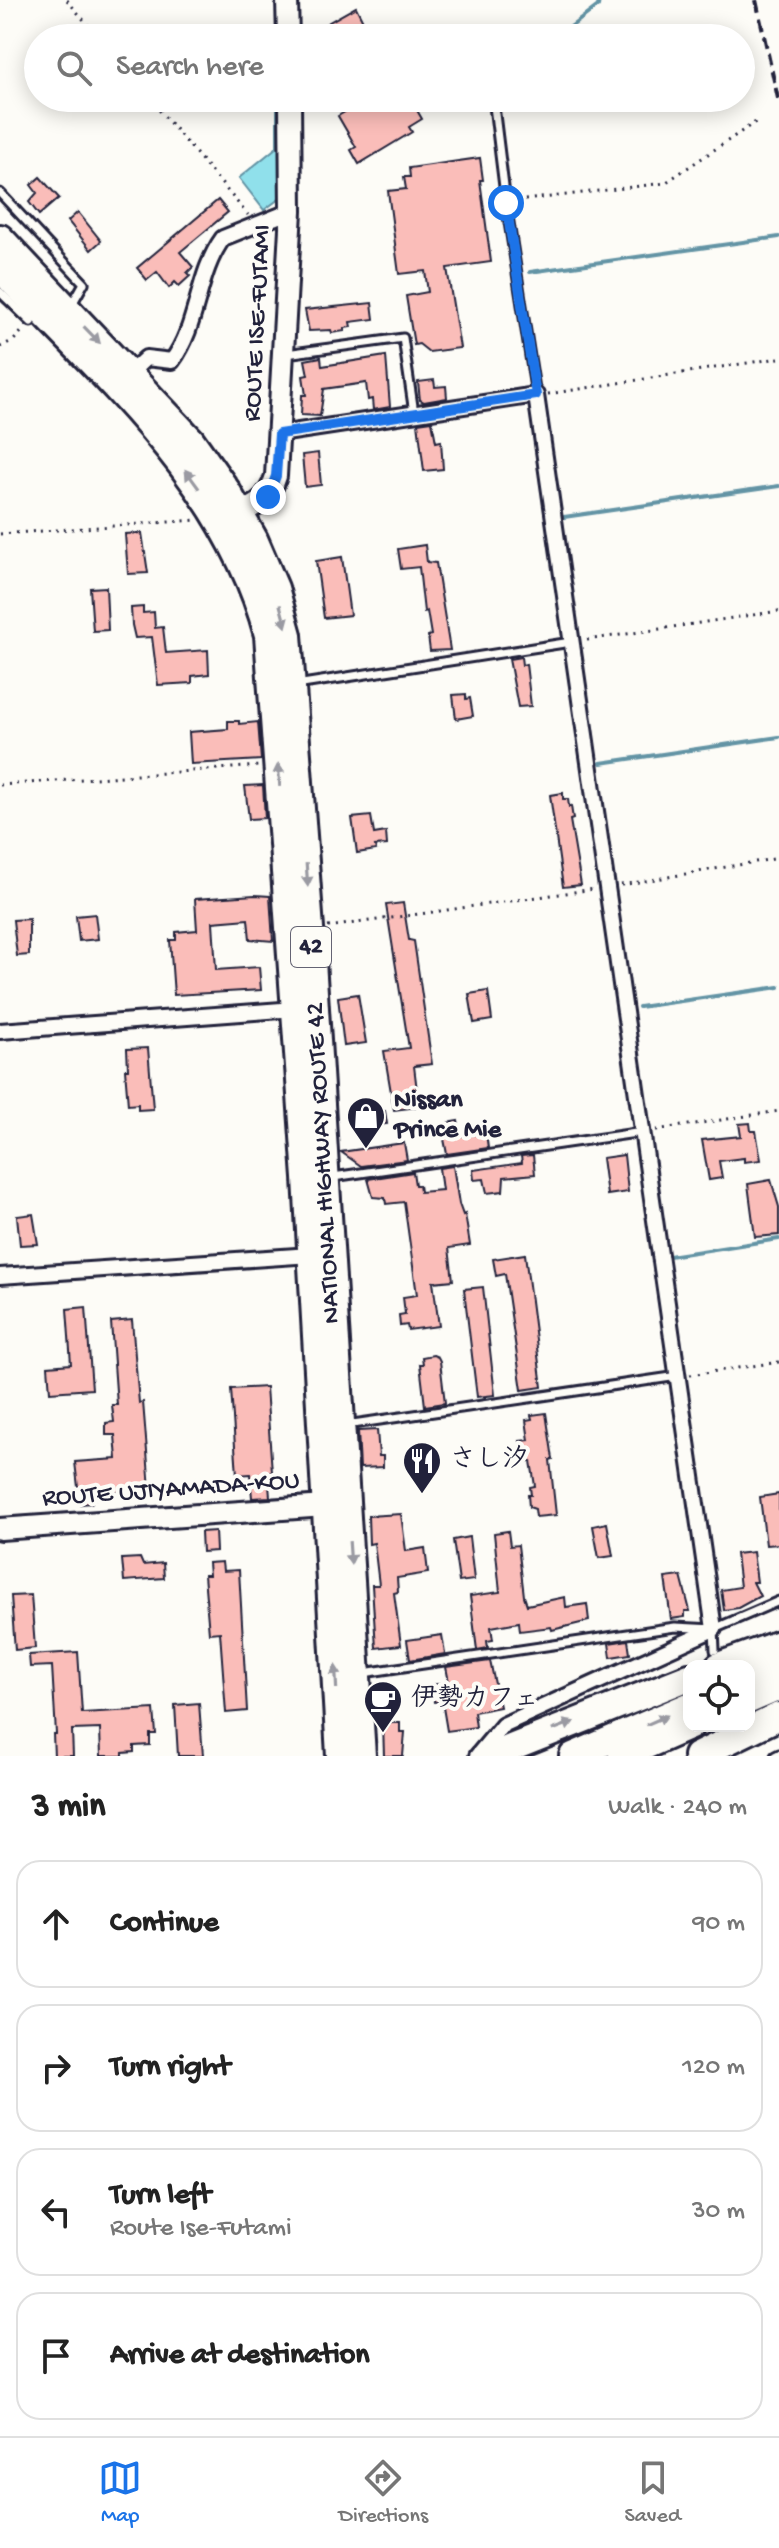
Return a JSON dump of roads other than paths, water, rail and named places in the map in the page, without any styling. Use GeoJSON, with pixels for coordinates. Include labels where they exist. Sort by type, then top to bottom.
{"type":"FeatureCollection","features":[{"type":"Feature","properties":{"kind":"highway","name":"NATIONAL HIGHWAY ROUTE 42"},"geometry":{"type":"LineString","coordinates":[[0,238],[191,440],[227,491],[229,516],[268,635],[295,1009],[317,1178],[340,1426],[336,1506],[340,1756]]}},
{"type":"Feature","properties":{"kind":"highway","name":"NATIONAL HIGHWAY ROUTE 42"},"geometry":{"type":"LineString","coordinates":[[0,268],[153,429],[229,516],[265,563],[282,610],[294,685],[310,929],[317,1178],[311,1255],[336,1506],[357,1674],[362,1756]]}},
{"type":"Feature","properties":{"kind":"highway"},"geometry":{"type":"LineString","coordinates":[[717,1658],[779,1644]]}},
{"type":"Feature","properties":{"kind":"highway"},"geometry":{"type":"LineString","coordinates":[[755,1676],[779,1666]]}},
{"type":"Feature","properties":{"kind":"highway"},"geometry":{"type":"LineString","coordinates":[[491,1756],[683,1679]]}},
{"type":"Feature","properties":{"kind":"highway"},"geometry":{"type":"LineString","coordinates":[[755,1697],[779,1687]]}},
{"type":"Feature","properties":{"kind":"highway"},"geometry":{"type":"LineString","coordinates":[[573,1756],[683,1709]]}},
{"type":"Feature","properties":{"kind":"highway"},"geometry":{"type":"LineString","coordinates":[[697,1756],[775,1718]]}},
{"type":"Feature","properties":{"kind":"highway"},"geometry":{"type":"LineString","coordinates":[[622,1756],[683,1729]]}},
{"type":"Feature","properties":{"kind":"main road"},"geometry":{"type":"LineString","coordinates":[[287,0],[288,24]]}},
{"type":"Feature","properties":{"kind":"main road","name":"ROUTE ISE-FUTAMI"},"geometry":{"type":"LineString","coordinates":[[229,516],[260,503],[273,488],[279,434],[291,211],[290,112]]}},
{"type":"Feature","properties":{"kind":"main road","name":"ROUTE UJIYAMADA-KOU"},"geometry":{"type":"LineString","coordinates":[[0,1529],[336,1506]]}},
{"type":"Feature","properties":{"kind":"street"},"geometry":{"type":"LineString","coordinates":[[129,374],[146,358],[172,361],[187,337],[204,274],[223,238],[291,211]]}},
{"type":"Feature","properties":{"kind":"street"},"geometry":{"type":"LineString","coordinates":[[279,434],[536,395],[714,1629],[503,1725],[477,1756]]}},
{"type":"Feature","properties":{"kind":"street"},"geometry":{"type":"LineString","coordinates":[[0,1031],[295,1009]]}},
{"type":"Feature","properties":{"kind":"street"},"geometry":{"type":"LineString","coordinates":[[0,1276],[311,1255]]}},
{"type":"Feature","properties":{"kind":"street"},"geometry":{"type":"LineString","coordinates":[[327,1756],[340,1756]]}},
{"type":"Feature","properties":{"kind":"lane"},"geometry":{"type":"LineString","coordinates":[[495,112],[536,395]]}},
{"type":"Feature","properties":{"kind":"lane"},"geometry":{"type":"LineString","coordinates":[[0,193],[84,283],[68,310]]}},
{"type":"Feature","properties":{"kind":"lane"},"geometry":{"type":"LineString","coordinates":[[0,292],[31,322]]}},
{"type":"Feature","properties":{"kind":"lane"},"geometry":{"type":"LineString","coordinates":[[282,354],[403,338],[414,413]]}},
{"type":"Feature","properties":{"kind":"lane"},"geometry":{"type":"LineString","coordinates":[[294,685],[571,642]]}},
{"type":"Feature","properties":{"kind":"lane"},"geometry":{"type":"LineString","coordinates":[[317,1178],[643,1132]]}},
{"type":"Feature","properties":{"kind":"lane"},"geometry":{"type":"LineString","coordinates":[[340,1426],[679,1376]]}},
{"type":"Feature","properties":{"kind":"lane"},"geometry":{"type":"LineString","coordinates":[[357,1674],[675,1627],[714,1629],[779,1601]]}},
{"type":"Feature","properties":{"kind":"lane"},"geometry":{"type":"LineString","coordinates":[[714,1629],[717,1658]]}},
{"type":"Feature","properties":{"kind":"water"},"geometry":{"type":"Polygon","coordinates":[[[277,112],[286,112],[287,193],[264,210],[239,178],[277,147],[277,112]]]}},
{"type":"Feature","properties":{"kind":"waterway"},"geometry":{"type":"LineString","coordinates":[[574,24],[598,6],[599,0]]}},
{"type":"Feature","properties":{"kind":"waterway"},"geometry":{"type":"LineString","coordinates":[[530,272],[779,237]]}},
{"type":"Feature","properties":{"kind":"waterway"},"geometry":{"type":"LineString","coordinates":[[564,517],[779,486]]}},
{"type":"Feature","properties":{"kind":"waterway"},"geometry":{"type":"LineString","coordinates":[[601,763],[779,737]]}},
{"type":"Feature","properties":{"kind":"waterway"},"geometry":{"type":"LineString","coordinates":[[639,1007],[779,987]]}},
{"type":"Feature","properties":{"kind":"waterway"},"geometry":{"type":"LineString","coordinates":[[669,1256],[779,1239]]}},
{"type":"Feature","properties":{"kind":"railway"},"geometry":{"type":"LineString","coordinates":[[756,0],[779,103]]}},
{"type":"Feature","properties":{"kind":"place","name":"Nissan Prince Mie"},"geometry":{"type":"Point","coordinates":[366,1150]}},
{"type":"Feature","properties":{"kind":"place","name":"さし汐"},"geometry":{"type":"Point","coordinates":[422,1495]}},
{"type":"Feature","properties":{"kind":"place","name":"伊勢カフェ"},"geometry":{"type":"Point","coordinates":[383,1734]}}]}
